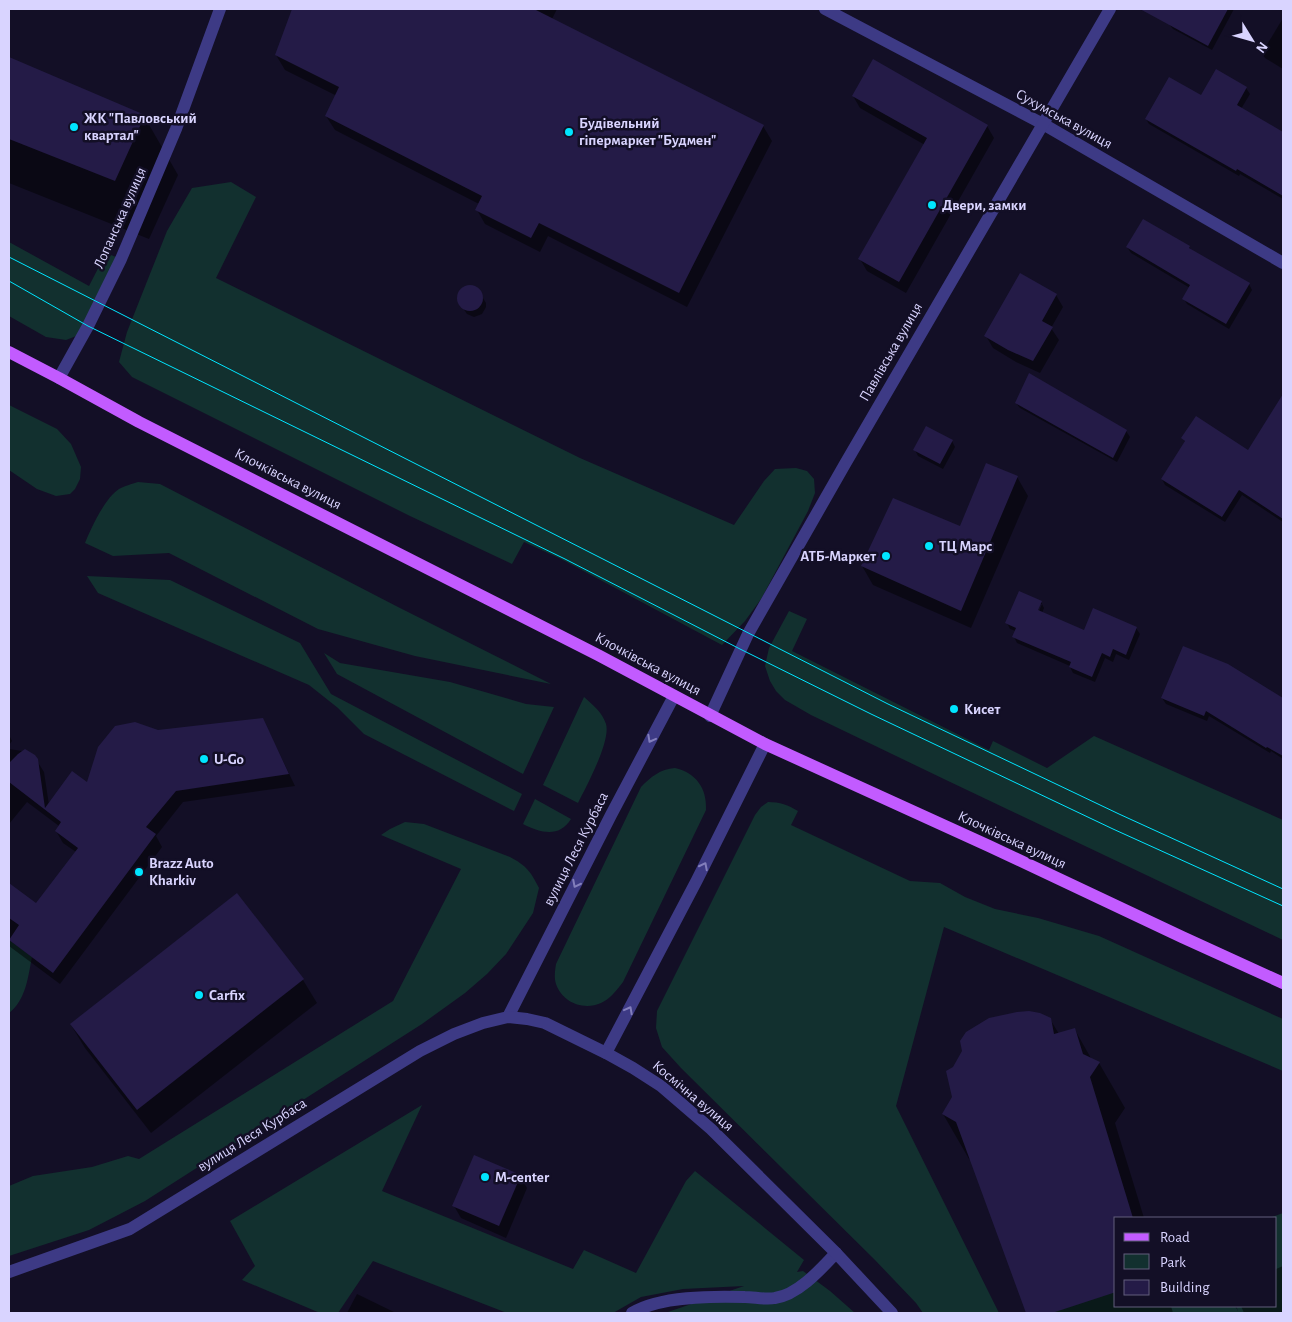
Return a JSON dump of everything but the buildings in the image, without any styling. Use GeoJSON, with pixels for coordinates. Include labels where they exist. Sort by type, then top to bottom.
{"type":"FeatureCollection","features":[{"type":"Feature","properties":{"kind":"main road","name":"Клочківська вулиця"},"geometry":{"type":"LineString","coordinates":[[9,352],[139,422],[583,648],[765,744],[1283,982]]}},
{"type":"Feature","properties":{"kind":"street","name":"Лопанська вулиця"},"geometry":{"type":"LineString","coordinates":[[59,378],[88,326],[121,259],[176,129],[220,9]]}},
{"type":"Feature","properties":{"kind":"street","name":"Сухумська вулиця"},"geometry":{"type":"LineString","coordinates":[[825,9],[1043,124],[1283,263]]}},
{"type":"Feature","properties":{"kind":"street","name":"Павлівська вулиця"},"geometry":{"type":"LineString","coordinates":[[710,716],[748,634],[844,464],[1110,9]]}},
{"type":"Feature","properties":{"kind":"street","name":"вулиця Леся Курбаса"},"geometry":{"type":"LineString","coordinates":[[508,1018],[674,696]]}},
{"type":"Feature","properties":{"kind":"street"},"geometry":{"type":"LineString","coordinates":[[606,1053],[697,880],[765,744]]}},
{"type":"Feature","properties":{"kind":"street","name":"вулиця Леся Курбаса"},"geometry":{"type":"LineString","coordinates":[[9,1272],[130,1229],[420,1051],[454,1034],[483,1023],[508,1018],[527,1019],[545,1023],[606,1053]]}},
{"type":"Feature","properties":{"kind":"street","name":"Космічна вулиця"},"geometry":{"type":"LineString","coordinates":[[606,1053],[660,1086],[711,1130],[836,1253],[892,1313]]}},
{"type":"Feature","properties":{"kind":"street"},"geometry":{"type":"LineString","coordinates":[[632,1313],[666,1301],[682,1299],[720,1297],[776,1298],[798,1289],[836,1253]]}},
{"type":"Feature","properties":{"kind":"green space"},"geometry":{"type":"Polygon","coordinates":[[[231,182],[256,197],[216,278],[580,458],[734,525],[764,481],[775,469],[796,468],[807,471],[814,479],[815,493],[808,511],[761,599],[745,621],[722,645],[561,559],[524,542],[512,564],[410,516],[132,377],[119,362],[127,332],[167,231],[192,188],[231,182]]]}},
{"type":"Feature","properties":{"kind":"green space"},"geometry":{"type":"Polygon","coordinates":[[[9,242],[89,286],[106,253],[121,259],[84,333],[66,340],[46,337],[9,316],[9,242]]]}},
{"type":"Feature","properties":{"kind":"green space"},"geometry":{"type":"Polygon","coordinates":[[[9,405],[57,429],[71,444],[81,467],[80,479],[70,494],[56,496],[37,489],[9,470],[9,405]]]}},
{"type":"Feature","properties":{"kind":"green space"},"geometry":{"type":"Polygon","coordinates":[[[138,482],[160,484],[551,684],[415,656],[318,629],[169,553],[113,556],[85,543],[104,506],[114,493],[119,489],[138,482]]]}},
{"type":"Feature","properties":{"kind":"green space"},"geometry":{"type":"Polygon","coordinates":[[[87,576],[170,580],[300,643],[331,694],[522,794],[514,811],[364,734],[338,708],[309,685],[98,593],[87,576]]]}},
{"type":"Feature","properties":{"kind":"green space"},"geometry":{"type":"Polygon","coordinates":[[[789,611],[807,619],[792,651],[989,750],[993,741],[1047,768],[1094,736],[1283,820],[1283,940],[811,715],[785,700],[770,681],[765,666],[769,648],[789,611]]]}},
{"type":"Feature","properties":{"kind":"green space"},"geometry":{"type":"Polygon","coordinates":[[[324,653],[340,663],[450,682],[526,704],[554,707],[523,774],[337,674],[324,653]]]}},
{"type":"Feature","properties":{"kind":"green space"},"geometry":{"type":"Polygon","coordinates":[[[584,697],[602,716],[607,732],[597,764],[578,803],[543,785],[584,697]]]}},
{"type":"Feature","properties":{"kind":"green space"},"geometry":{"type":"Polygon","coordinates":[[[675,768],[689,774],[699,783],[705,795],[706,810],[623,982],[610,997],[601,1003],[587,1006],[574,1003],[563,996],[556,984],[556,964],[641,787],[656,774],[675,768]]]}},
{"type":"Feature","properties":{"kind":"green space"},"geometry":{"type":"Polygon","coordinates":[[[535,799],[571,819],[561,829],[549,832],[536,830],[523,824],[535,799]]]}},
{"type":"Feature","properties":{"kind":"green space"},"geometry":{"type":"Polygon","coordinates":[[[768,802],[784,804],[798,811],[791,825],[910,881],[940,883],[965,897],[995,909],[1038,918],[1099,936],[1283,1019],[1283,1071],[944,927],[896,1106],[999,1313],[923,1313],[916,1303],[875,1260],[681,1068],[662,1047],[656,1028],[657,1011],[755,815],[768,802]]]}},
{"type":"Feature","properties":{"kind":"green space"},"geometry":{"type":"Polygon","coordinates":[[[405,822],[424,824],[510,857],[521,863],[531,874],[539,888],[533,913],[506,954],[465,993],[422,1024],[145,1201],[89,1230],[9,1256],[9,1186],[33,1176],[92,1167],[128,1156],[139,1159],[393,1001],[461,869],[381,835],[405,822]]]}},
{"type":"Feature","properties":{"kind":"green space"},"geometry":{"type":"Polygon","coordinates":[[[9,940],[32,957],[23,995],[15,1008],[9,1013],[9,940]]]}},
{"type":"Feature","properties":{"kind":"green space"},"geometry":{"type":"Polygon","coordinates":[[[422,1105],[382,1191],[573,1269],[584,1250],[636,1273],[686,1181],[695,1171],[804,1260],[797,1272],[803,1271],[855,1313],[665,1313],[744,1286],[683,1289],[641,1297],[613,1313],[507,1313],[373,1261],[338,1313],[320,1313],[242,1280],[255,1266],[230,1221],[422,1105]]]}},
{"type":"Feature","properties":{"kind":"green space"},"geometry":{"type":"Polygon","coordinates":[[[1283,1213],[1283,1313],[1042,1313],[1114,1285],[1114,1307],[1236,1307],[1238,1311],[1236,1307],[1277,1307],[1277,1217],[1272,1217],[1283,1213]]]}},
{"type":"Feature","properties":{"kind":"tram line"},"geometry":{"type":"LineString","coordinates":[[9,257],[888,704],[1119,814],[1283,889]]}},
{"type":"Feature","properties":{"kind":"tram line"},"geometry":{"type":"LineString","coordinates":[[9,281],[88,326],[565,559],[871,714],[1113,829],[1283,906]]}},
{"type":"Feature","properties":{"kind":"place","name":"ЖК \"Павловський квартал\""},"geometry":{"type":"Point","coordinates":[74,127]}},
{"type":"Feature","properties":{"kind":"place","name":"Будівельний гіпермаркет \"Будмен\""},"geometry":{"type":"Point","coordinates":[569,132]}},
{"type":"Feature","properties":{"kind":"place","name":"Двери, замки"},"geometry":{"type":"Point","coordinates":[932,205]}},
{"type":"Feature","properties":{"kind":"place","name":"ТЦ Марс"},"geometry":{"type":"Point","coordinates":[929,546]}},
{"type":"Feature","properties":{"kind":"place","name":"АТБ-Маркет"},"geometry":{"type":"Point","coordinates":[886,556]}},
{"type":"Feature","properties":{"kind":"place","name":"Кисет"},"geometry":{"type":"Point","coordinates":[954,709]}},
{"type":"Feature","properties":{"kind":"place","name":"U-Go"},"geometry":{"type":"Point","coordinates":[204,759]}},
{"type":"Feature","properties":{"kind":"place","name":"Brazz Auto Kharkiv"},"geometry":{"type":"Point","coordinates":[139,872]}},
{"type":"Feature","properties":{"kind":"place","name":"Carfix"},"geometry":{"type":"Point","coordinates":[199,995]}},
{"type":"Feature","properties":{"kind":"place","name":"M-center"},"geometry":{"type":"Point","coordinates":[485,1177]}}]}
